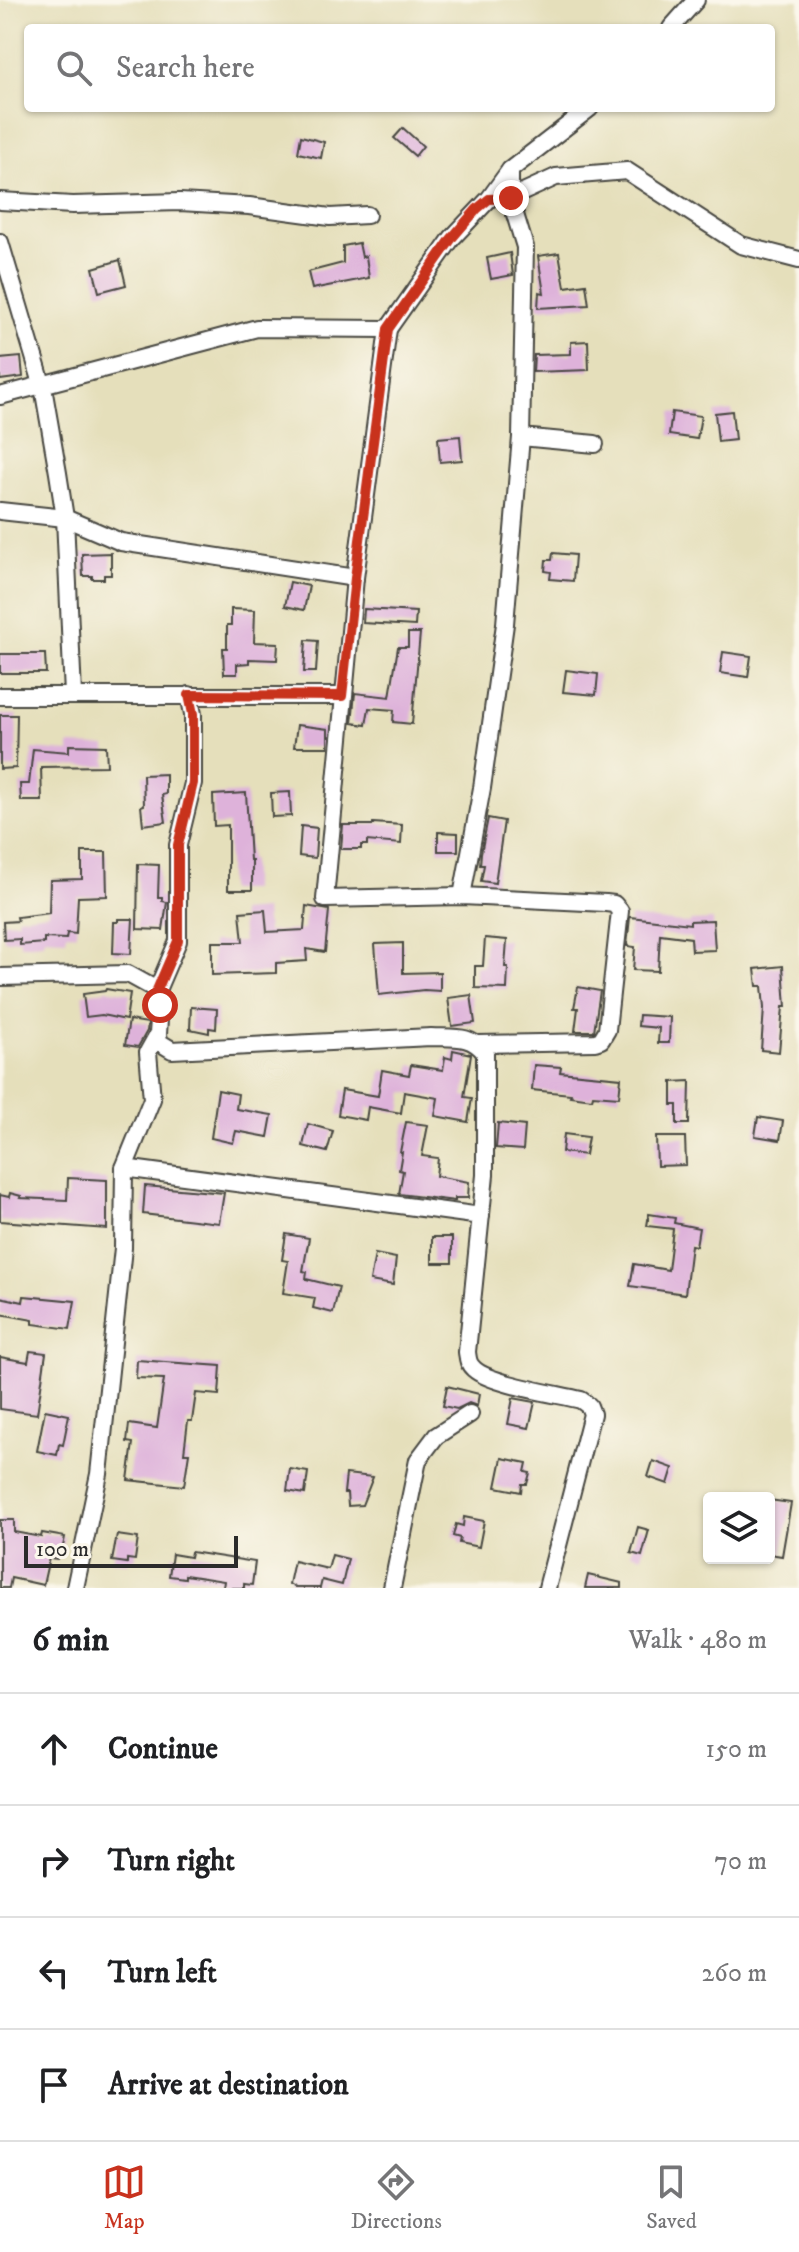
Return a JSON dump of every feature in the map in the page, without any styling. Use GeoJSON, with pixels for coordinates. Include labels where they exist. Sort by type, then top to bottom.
{"type":"FeatureCollection","features":[{"type":"Feature","properties":{"kind":"street"},"geometry":{"type":"LineString","coordinates":[[675,24],[696,0]]}},
{"type":"Feature","properties":{"kind":"street"},"geometry":{"type":"LineString","coordinates":[[478,1044],[601,1040],[607,1030],[620,911],[614,904],[606,903],[462,896],[325,899],[355,578],[388,329],[452,238],[489,199],[510,170],[585,112]]}},
{"type":"Feature","properties":{"kind":"street"},"geometry":{"type":"LineString","coordinates":[[462,896],[482,788],[505,624],[521,437],[525,247],[510,198],[510,170]]}},
{"type":"Feature","properties":{"kind":"street"},"geometry":{"type":"LineString","coordinates":[[489,199],[510,198],[556,177],[627,171],[741,245],[799,260]]}},
{"type":"Feature","properties":{"kind":"street"},"geometry":{"type":"LineString","coordinates":[[0,201],[73,205],[180,202],[249,206],[330,217],[367,215]]}},
{"type":"Feature","properties":{"kind":"street"},"geometry":{"type":"LineString","coordinates":[[0,242],[42,386],[65,518],[73,695]]}},
{"type":"Feature","properties":{"kind":"street"},"geometry":{"type":"LineString","coordinates":[[0,396],[257,328],[388,329]]}},
{"type":"Feature","properties":{"kind":"street"},"geometry":{"type":"LineString","coordinates":[[521,437],[595,444]]}},
{"type":"Feature","properties":{"kind":"street"},"geometry":{"type":"LineString","coordinates":[[0,511],[65,518],[121,542],[355,578]]}},
{"type":"Feature","properties":{"kind":"street"},"geometry":{"type":"LineString","coordinates":[[189,695],[193,714],[193,783],[178,845],[178,941],[157,990],[160,1005],[159,1042],[172,1050],[431,1037],[468,1038],[485,1053],[485,1175],[467,1352],[469,1363],[476,1372],[493,1379],[581,1400],[589,1406],[592,1414],[547,1588]]}},
{"type":"Feature","properties":{"kind":"street"},"geometry":{"type":"LineString","coordinates":[[0,696],[342,696]]}},
{"type":"Feature","properties":{"kind":"street"},"geometry":{"type":"LineString","coordinates":[[0,977],[128,974],[157,990]]}},
{"type":"Feature","properties":{"kind":"street"},"geometry":{"type":"LineString","coordinates":[[75,1588],[99,1474],[123,1248],[124,1168],[152,1099],[148,1052],[158,1034]]}},
{"type":"Feature","properties":{"kind":"street"},"geometry":{"type":"LineString","coordinates":[[124,1168],[481,1216]]}},
{"type":"Feature","properties":{"kind":"street"},"geometry":{"type":"LineString","coordinates":[[392,1588],[418,1460],[436,1436],[470,1414]]}},
{"type":"Feature","properties":{"kind":"building"},"geometry":{"type":"Polygon","coordinates":[[[403,128],[423,146],[415,156],[394,138],[403,128]]]}},
{"type":"Feature","properties":{"kind":"building"},"geometry":{"type":"Polygon","coordinates":[[[301,136],[324,142],[321,158],[298,153],[301,136]]]}},
{"type":"Feature","properties":{"kind":"building"},"geometry":{"type":"Polygon","coordinates":[[[359,243],[362,257],[366,256],[369,278],[312,289],[308,272],[343,263],[343,246],[359,243]]]}},
{"type":"Feature","properties":{"kind":"building"},"geometry":{"type":"Polygon","coordinates":[[[510,253],[513,275],[491,279],[487,258],[510,253]]]}},
{"type":"Feature","properties":{"kind":"building"},"geometry":{"type":"Polygon","coordinates":[[[559,253],[565,287],[586,284],[589,305],[538,308],[539,292],[544,293],[538,256],[559,253]]]}},
{"type":"Feature","properties":{"kind":"building"},"geometry":{"type":"Polygon","coordinates":[[[120,260],[126,285],[99,292],[93,268],[120,260]]]}},
{"type":"Feature","properties":{"kind":"building"},"geometry":{"type":"Polygon","coordinates":[[[588,341],[589,370],[533,372],[534,355],[571,354],[571,342],[588,341]]]}},
{"type":"Feature","properties":{"kind":"building"},"geometry":{"type":"Polygon","coordinates":[[[21,357],[23,377],[0,380],[0,359],[21,357]]]}},
{"type":"Feature","properties":{"kind":"building"},"geometry":{"type":"Polygon","coordinates":[[[732,411],[735,440],[718,442],[715,413],[732,411]]]}},
{"type":"Feature","properties":{"kind":"building"},"geometry":{"type":"Polygon","coordinates":[[[672,412],[701,416],[697,439],[669,435],[672,412]]]}},
{"type":"Feature","properties":{"kind":"building"},"geometry":{"type":"Polygon","coordinates":[[[460,436],[462,460],[440,462],[438,438],[460,436]]]}},
{"type":"Feature","properties":{"kind":"building"},"geometry":{"type":"Polygon","coordinates":[[[111,553],[111,575],[104,575],[104,579],[83,576],[82,554],[111,553]]]}},
{"type":"Feature","properties":{"kind":"building"},"geometry":{"type":"Polygon","coordinates":[[[553,553],[575,555],[573,581],[550,579],[551,572],[545,571],[546,560],[552,560],[553,553]]]}},
{"type":"Feature","properties":{"kind":"building"},"geometry":{"type":"Polygon","coordinates":[[[290,582],[309,586],[304,610],[285,606],[290,582]]]}},
{"type":"Feature","properties":{"kind":"building"},"geometry":{"type":"Polygon","coordinates":[[[231,609],[255,610],[254,642],[278,643],[277,660],[249,659],[249,663],[237,664],[237,674],[224,674],[223,648],[227,648],[231,609]]]}},
{"type":"Feature","properties":{"kind":"building"},"geometry":{"type":"Polygon","coordinates":[[[364,609],[416,612],[415,626],[363,623],[364,609]]]}},
{"type":"Feature","properties":{"kind":"building"},"geometry":{"type":"Polygon","coordinates":[[[408,633],[420,633],[412,724],[393,722],[394,710],[369,708],[366,725],[352,723],[355,693],[390,697],[398,647],[408,647],[408,633]]]}},
{"type":"Feature","properties":{"kind":"building"},"geometry":{"type":"Polygon","coordinates":[[[306,640],[318,641],[316,672],[304,672],[306,640]]]}},
{"type":"Feature","properties":{"kind":"building"},"geometry":{"type":"Polygon","coordinates":[[[723,652],[751,656],[748,677],[720,673],[723,652]]]}},
{"type":"Feature","properties":{"kind":"building"},"geometry":{"type":"Polygon","coordinates":[[[0,654],[45,654],[46,673],[0,673],[0,654]]]}},
{"type":"Feature","properties":{"kind":"building"},"geometry":{"type":"Polygon","coordinates":[[[566,670],[598,674],[596,695],[563,692],[566,670]]]}},
{"type":"Feature","properties":{"kind":"building"},"geometry":{"type":"Polygon","coordinates":[[[0,715],[17,715],[16,768],[0,769],[0,715]]]}},
{"type":"Feature","properties":{"kind":"building"},"geometry":{"type":"Polygon","coordinates":[[[297,725],[328,729],[328,747],[294,747],[297,725]]]}},
{"type":"Feature","properties":{"kind":"building"},"geometry":{"type":"Polygon","coordinates":[[[69,745],[106,746],[107,766],[41,767],[42,801],[21,801],[20,784],[29,784],[33,749],[69,752],[69,745]]]}},
{"type":"Feature","properties":{"kind":"building"},"geometry":{"type":"Polygon","coordinates":[[[166,774],[166,794],[162,795],[166,822],[143,825],[143,775],[166,774]]]}},
{"type":"Feature","properties":{"kind":"building"},"geometry":{"type":"Polygon","coordinates":[[[290,792],[291,816],[272,817],[271,793],[290,792]]]}},
{"type":"Feature","properties":{"kind":"building"},"geometry":{"type":"Polygon","coordinates":[[[246,793],[252,890],[228,890],[228,825],[214,826],[213,795],[246,793]]]}},
{"type":"Feature","properties":{"kind":"building"},"geometry":{"type":"Polygon","coordinates":[[[488,818],[504,821],[495,883],[481,881],[484,865],[480,865],[481,853],[488,818]]]}},
{"type":"Feature","properties":{"kind":"building"},"geometry":{"type":"Polygon","coordinates":[[[343,825],[402,825],[401,844],[367,841],[361,849],[341,849],[343,825]]]}},
{"type":"Feature","properties":{"kind":"building"},"geometry":{"type":"Polygon","coordinates":[[[301,826],[317,828],[315,858],[299,856],[301,826]]]}},
{"type":"Feature","properties":{"kind":"building"},"geometry":{"type":"Polygon","coordinates":[[[438,832],[458,833],[458,851],[438,851],[438,832]]]}},
{"type":"Feature","properties":{"kind":"building"},"geometry":{"type":"Polygon","coordinates":[[[82,852],[106,852],[107,896],[78,897],[76,934],[67,933],[66,939],[44,938],[44,943],[20,945],[20,939],[4,940],[3,922],[49,913],[50,880],[82,879],[82,852]]]}},
{"type":"Feature","properties":{"kind":"building"},"geometry":{"type":"Polygon","coordinates":[[[138,864],[159,865],[158,897],[167,902],[163,930],[137,929],[138,864]]]}},
{"type":"Feature","properties":{"kind":"building"},"geometry":{"type":"Polygon","coordinates":[[[306,906],[329,910],[325,952],[306,949],[307,961],[276,963],[276,973],[212,975],[212,942],[243,942],[240,912],[265,910],[267,932],[304,930],[306,906]]]}},
{"type":"Feature","properties":{"kind":"building"},"geometry":{"type":"Polygon","coordinates":[[[630,917],[690,924],[690,921],[713,920],[715,950],[692,951],[691,938],[660,934],[658,971],[633,970],[635,947],[627,946],[630,917]]]}},
{"type":"Feature","properties":{"kind":"building"},"geometry":{"type":"Polygon","coordinates":[[[133,919],[131,954],[113,953],[114,922],[133,919]]]}},
{"type":"Feature","properties":{"kind":"building"},"geometry":{"type":"Polygon","coordinates":[[[485,938],[507,940],[507,989],[475,988],[475,966],[483,966],[485,938]]]}},
{"type":"Feature","properties":{"kind":"building"},"geometry":{"type":"Polygon","coordinates":[[[403,943],[403,973],[440,972],[440,991],[379,995],[375,944],[403,943]]]}},
{"type":"Feature","properties":{"kind":"building"},"geometry":{"type":"Polygon","coordinates":[[[783,966],[786,1007],[783,1007],[779,1052],[761,1050],[764,1008],[762,986],[757,986],[755,969],[783,966]]]}},
{"type":"Feature","properties":{"kind":"building"},"geometry":{"type":"Polygon","coordinates":[[[578,987],[600,991],[594,1031],[575,1031],[578,1008],[574,1008],[578,987]]]}},
{"type":"Feature","properties":{"kind":"building"},"geometry":{"type":"Polygon","coordinates":[[[106,989],[130,993],[126,1020],[102,1015],[86,1017],[83,994],[106,989]]]}},
{"type":"Feature","properties":{"kind":"building"},"geometry":{"type":"Polygon","coordinates":[[[471,995],[475,1023],[452,1026],[448,998],[471,995]]]}},
{"type":"Feature","properties":{"kind":"building"},"geometry":{"type":"Polygon","coordinates":[[[191,1007],[217,1009],[216,1029],[209,1028],[209,1033],[190,1029],[191,1007]]]}},
{"type":"Feature","properties":{"kind":"building"},"geometry":{"type":"Polygon","coordinates":[[[639,1015],[670,1017],[669,1043],[658,1043],[659,1028],[638,1026],[639,1015]]]}},
{"type":"Feature","properties":{"kind":"building"},"geometry":{"type":"Polygon","coordinates":[[[129,1020],[148,1023],[138,1047],[125,1045],[129,1020]]]}},
{"type":"Feature","properties":{"kind":"building"},"geometry":{"type":"Polygon","coordinates":[[[453,1050],[471,1054],[464,1097],[472,1098],[468,1122],[435,1116],[438,1098],[404,1092],[401,1113],[368,1107],[366,1120],[338,1115],[342,1090],[378,1096],[382,1070],[409,1075],[411,1065],[443,1070],[445,1057],[452,1059],[453,1050]]]}},
{"type":"Feature","properties":{"kind":"building"},"geometry":{"type":"Polygon","coordinates":[[[534,1065],[561,1067],[560,1072],[621,1078],[619,1097],[593,1095],[592,1099],[532,1090],[534,1065]]]}},
{"type":"Feature","properties":{"kind":"building"},"geometry":{"type":"Polygon","coordinates":[[[690,1081],[689,1124],[677,1124],[677,1105],[672,1105],[672,1082],[690,1081]]]}},
{"type":"Feature","properties":{"kind":"building"},"geometry":{"type":"Polygon","coordinates":[[[218,1090],[238,1094],[236,1109],[272,1115],[268,1137],[236,1131],[233,1143],[211,1138],[218,1090]]]}},
{"type":"Feature","properties":{"kind":"building"},"geometry":{"type":"Polygon","coordinates":[[[758,1117],[783,1121],[780,1140],[755,1136],[758,1117]]]}},
{"type":"Feature","properties":{"kind":"building"},"geometry":{"type":"Polygon","coordinates":[[[406,1122],[428,1125],[422,1156],[438,1158],[436,1176],[469,1182],[468,1198],[455,1198],[455,1201],[399,1194],[403,1171],[399,1170],[400,1152],[406,1122]]]}},
{"type":"Feature","properties":{"kind":"building"},"geometry":{"type":"Polygon","coordinates":[[[498,1123],[525,1126],[523,1150],[496,1148],[498,1123]]]}},
{"type":"Feature","properties":{"kind":"building"},"geometry":{"type":"Polygon","coordinates":[[[308,1124],[333,1131],[327,1152],[303,1146],[308,1124]]]}},
{"type":"Feature","properties":{"kind":"building"},"geometry":{"type":"Polygon","coordinates":[[[564,1134],[588,1137],[585,1155],[562,1152],[564,1134]]]}},
{"type":"Feature","properties":{"kind":"building"},"geometry":{"type":"Polygon","coordinates":[[[656,1137],[685,1137],[686,1165],[657,1166],[656,1137]]]}},
{"type":"Feature","properties":{"kind":"building"},"geometry":{"type":"Polygon","coordinates":[[[68,1178],[107,1180],[107,1229],[0,1221],[0,1195],[9,1197],[10,1193],[20,1198],[67,1200],[68,1178]]]}},
{"type":"Feature","properties":{"kind":"building"},"geometry":{"type":"Polygon","coordinates":[[[145,1186],[224,1193],[219,1223],[143,1214],[145,1186]]]}},
{"type":"Feature","properties":{"kind":"building"},"geometry":{"type":"Polygon","coordinates":[[[649,1214],[675,1218],[674,1223],[699,1228],[696,1246],[691,1245],[685,1294],[630,1286],[634,1264],[668,1270],[673,1229],[647,1226],[649,1214]]]}},
{"type":"Feature","properties":{"kind":"building"},"geometry":{"type":"Polygon","coordinates":[[[286,1234],[309,1238],[303,1271],[307,1272],[306,1279],[339,1287],[333,1313],[313,1308],[315,1298],[283,1293],[288,1261],[282,1260],[286,1234]]]}},
{"type":"Feature","properties":{"kind":"building"},"geometry":{"type":"Polygon","coordinates":[[[432,1237],[452,1237],[452,1263],[432,1263],[432,1237]]]}},
{"type":"Feature","properties":{"kind":"building"},"geometry":{"type":"Polygon","coordinates":[[[375,1254],[396,1258],[393,1285],[370,1281],[375,1254]]]}},
{"type":"Feature","properties":{"kind":"building"},"geometry":{"type":"Polygon","coordinates":[[[24,1296],[75,1301],[70,1329],[33,1324],[33,1320],[0,1314],[0,1297],[23,1302],[24,1296]]]}},
{"type":"Feature","properties":{"kind":"building"},"geometry":{"type":"Polygon","coordinates":[[[30,1351],[46,1353],[37,1414],[0,1409],[0,1357],[28,1362],[30,1351]]]}},
{"type":"Feature","properties":{"kind":"building"},"geometry":{"type":"Polygon","coordinates":[[[137,1360],[221,1366],[219,1395],[196,1393],[192,1421],[188,1421],[184,1453],[189,1453],[184,1486],[128,1480],[133,1443],[127,1442],[129,1424],[157,1428],[164,1379],[136,1378],[137,1360]]]}},
{"type":"Feature","properties":{"kind":"building"},"geometry":{"type":"Polygon","coordinates":[[[447,1386],[479,1394],[477,1406],[469,1403],[457,1409],[443,1406],[447,1386]]]}},
{"type":"Feature","properties":{"kind":"building"},"geometry":{"type":"Polygon","coordinates":[[[513,1398],[535,1402],[529,1428],[508,1424],[513,1398]]]}},
{"type":"Feature","properties":{"kind":"building"},"geometry":{"type":"Polygon","coordinates":[[[45,1410],[69,1415],[63,1445],[59,1444],[57,1455],[37,1451],[45,1410]]]}},
{"type":"Feature","properties":{"kind":"building"},"geometry":{"type":"Polygon","coordinates":[[[502,1458],[527,1463],[525,1472],[530,1473],[527,1484],[522,1484],[521,1492],[496,1487],[502,1458]]]}},
{"type":"Feature","properties":{"kind":"building"},"geometry":{"type":"Polygon","coordinates":[[[653,1461],[673,1468],[668,1484],[648,1477],[653,1461]]]}},
{"type":"Feature","properties":{"kind":"building"},"geometry":{"type":"Polygon","coordinates":[[[290,1469],[308,1472],[305,1494],[287,1491],[290,1469]]]}},
{"type":"Feature","properties":{"kind":"building"},"geometry":{"type":"Polygon","coordinates":[[[346,1474],[373,1477],[362,1505],[348,1506],[347,1493],[344,1493],[346,1474]]]}},
{"type":"Feature","properties":{"kind":"building"},"geometry":{"type":"Polygon","coordinates":[[[775,1501],[791,1503],[782,1556],[775,1555],[775,1501]]]}},
{"type":"Feature","properties":{"kind":"building"},"geometry":{"type":"Polygon","coordinates":[[[464,1517],[484,1521],[479,1547],[459,1543],[460,1538],[453,1536],[456,1524],[463,1526],[464,1517]]]}},
{"type":"Feature","properties":{"kind":"building"},"geometry":{"type":"Polygon","coordinates":[[[0,1520],[14,1520],[14,1532],[65,1537],[57,1559],[49,1558],[43,1585],[11,1578],[9,1588],[0,1588],[0,1520]]]}},
{"type":"Feature","properties":{"kind":"building"},"geometry":{"type":"Polygon","coordinates":[[[638,1527],[649,1530],[642,1556],[631,1553],[638,1527]]]}},
{"type":"Feature","properties":{"kind":"building"},"geometry":{"type":"Polygon","coordinates":[[[117,1535],[138,1538],[135,1560],[127,1559],[127,1563],[112,1561],[117,1535]]]}},
{"type":"Feature","properties":{"kind":"building"},"geometry":{"type":"Polygon","coordinates":[[[191,1552],[255,1562],[252,1585],[223,1588],[224,1581],[185,1575],[185,1578],[169,1576],[172,1554],[190,1557],[191,1552]]]}},
{"type":"Feature","properties":{"kind":"building"},"geometry":{"type":"Polygon","coordinates":[[[332,1555],[348,1559],[342,1585],[322,1580],[320,1588],[296,1588],[289,1584],[294,1561],[328,1569],[332,1555]]]}},
{"type":"Feature","properties":{"kind":"building"},"geometry":{"type":"Polygon","coordinates":[[[588,1575],[622,1583],[622,1588],[585,1588],[588,1575]]]}},
{"type":"Feature","properties":{"kind":"route"},"geometry":{"type":"LineString","coordinates":[[160,1005],[157,990],[178,941],[178,845],[193,783],[193,714],[189,695],[342,696],[388,329],[452,238],[477,209],[489,199],[511,198]]}}]}
